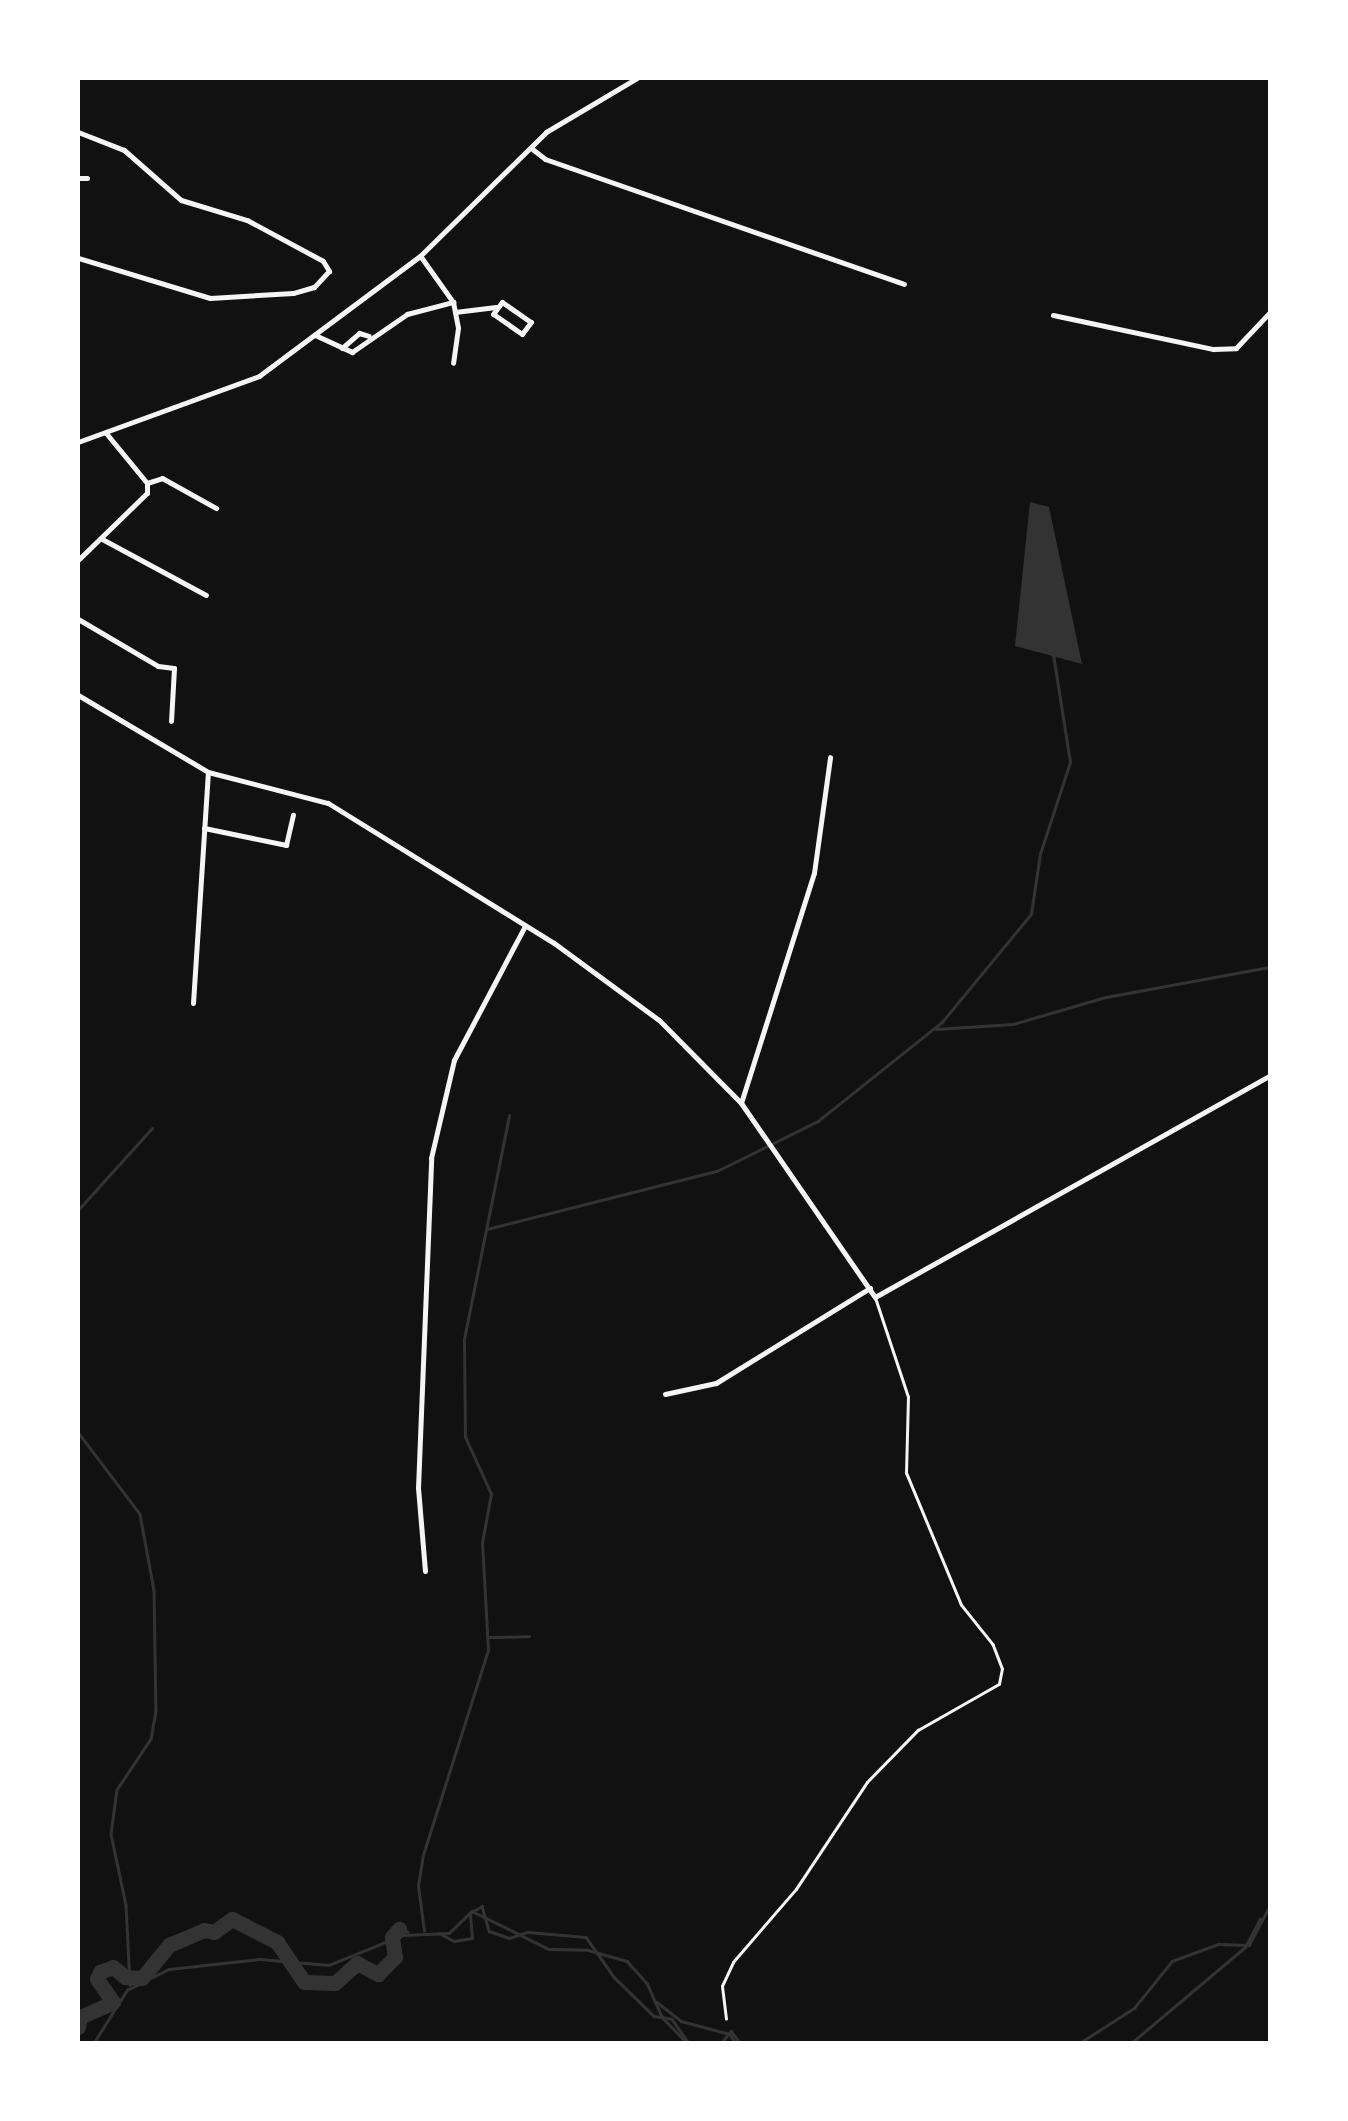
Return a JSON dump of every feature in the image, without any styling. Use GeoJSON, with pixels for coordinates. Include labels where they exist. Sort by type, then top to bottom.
{"type":"FeatureCollection","features":[{"type":"Feature","properties":{"kind":"street"},"geometry":{"type":"LineString","coordinates":[[78,442],[230,390],[315,336],[420,256],[530,148],[637,78]]}},
{"type":"Feature","properties":{"kind":"street"},"geometry":{"type":"LineString","coordinates":[[78,132],[124,150],[181,200],[247,220],[323,261],[328,271],[314,287],[293,293],[210,298],[78,258]]}},
{"type":"Feature","properties":{"kind":"street"},"geometry":{"type":"LineString","coordinates":[[530,148],[545,159],[904,284]]}},
{"type":"Feature","properties":{"kind":"street"},"geometry":{"type":"LineString","coordinates":[[78,178],[87,178]]}},
{"type":"Feature","properties":{"kind":"street"},"geometry":{"type":"LineString","coordinates":[[420,256],[455,312],[452,363]]}},
{"type":"Feature","properties":{"kind":"street"},"geometry":{"type":"LineString","coordinates":[[315,336],[342,348],[359,332],[369,336],[407,314],[452,302]]}},
{"type":"Feature","properties":{"kind":"street"},"geometry":{"type":"LineString","coordinates":[[455,312],[497,308],[502,302],[531,322],[522,334],[493,314],[497,308]]}},
{"type":"Feature","properties":{"kind":"street"},"geometry":{"type":"LineString","coordinates":[[1053,315],[1213,349],[1236,348],[1270,312]]}},
{"type":"Feature","properties":{"kind":"street"},"geometry":{"type":"LineString","coordinates":[[106,433],[147,483]]}},
{"type":"Feature","properties":{"kind":"street"},"geometry":{"type":"LineString","coordinates":[[147,483],[162,478],[216,508]]}},
{"type":"Feature","properties":{"kind":"street"},"geometry":{"type":"LineString","coordinates":[[78,560],[140,506],[147,483]]}},
{"type":"Feature","properties":{"kind":"street"},"geometry":{"type":"LineString","coordinates":[[102,539],[206,595]]}},
{"type":"Feature","properties":{"kind":"street"},"geometry":{"type":"LineString","coordinates":[[78,619],[158,666],[174,668],[171,721]]}},
{"type":"Feature","properties":{"kind":"street"},"geometry":{"type":"LineString","coordinates":[[78,695],[208,772],[328,803],[525,926],[659,1020],[741,1103],[874,1296],[1270,1075]]}},
{"type":"Feature","properties":{"kind":"street"},"geometry":{"type":"LineString","coordinates":[[741,1103],[814,873],[830,757]]}},
{"type":"Feature","properties":{"kind":"street"},"geometry":{"type":"LineString","coordinates":[[193,1002],[208,772]]}},
{"type":"Feature","properties":{"kind":"street"},"geometry":{"type":"LineString","coordinates":[[204,828],[286,846],[293,815]]}},
{"type":"Feature","properties":{"kind":"street"},"geometry":{"type":"LineString","coordinates":[[425,1570],[418,1488],[431,1158],[454,1060],[525,926]]}},
{"type":"Feature","properties":{"kind":"street"},"geometry":{"type":"LineString","coordinates":[[665,1394],[716,1382],[870,1288]]}},
{"type":"Feature","properties":{"kind":"lane"},"geometry":{"type":"LineString","coordinates":[[726,2020],[722,1986],[733,1962],[796,1890],[867,1782],[918,1730],[998,1684],[1002,1670],[993,1645],[960,1606],[906,1473],[908,1397],[874,1296]]}},
{"type":"Feature","properties":{"kind":"shaded area"},"geometry":{"type":"Polygon","coordinates":[[[1030,502],[1049,507],[1082,664],[1015,646],[1030,502]]]}},
{"type":"Feature","properties":{"kind":"waterway"},"geometry":{"type":"LineString","coordinates":[[487,1229],[717,1171],[818,1121],[942,1022],[1031,914],[1040,854],[1070,762],[1053,655]]}},
{"type":"Feature","properties":{"kind":"waterway"},"geometry":{"type":"LineString","coordinates":[[936,1029],[1013,1024],[1106,997],[1270,967]]}},
{"type":"Feature","properties":{"kind":"waterway"},"geometry":{"type":"LineString","coordinates":[[424,1931],[418,1886],[423,1855],[488,1650],[482,1543],[491,1494],[465,1437],[464,1339],[509,1115]]}},
{"type":"Feature","properties":{"kind":"waterway"},"geometry":{"type":"LineString","coordinates":[[78,1210],[152,1128]]}},
{"type":"Feature","properties":{"kind":"waterway"},"geometry":{"type":"LineString","coordinates":[[78,1432],[140,1514],[154,1590],[156,1711],[151,1739],[117,1790],[111,1834],[126,1905],[130,1985]]}},
{"type":"Feature","properties":{"kind":"waterway"},"geometry":{"type":"LineString","coordinates":[[490,1637],[529,1636]]}},
{"type":"Feature","properties":{"kind":"waterway"},"geometry":{"type":"LineString","coordinates":[[1078,2044],[1134,2008],[1172,1961],[1218,1944],[1249,1945],[1270,1905]]}},
{"type":"Feature","properties":{"kind":"waterway"},"geometry":{"type":"LineString","coordinates":[[439,1933],[454,1941],[472,1938],[470,1913],[482,1906],[489,1931],[509,1938],[528,1932],[586,1937],[614,1977],[654,2016],[672,2019],[688,2042]]}},
{"type":"Feature","properties":{"kind":"waterway"},"geometry":{"type":"LineString","coordinates":[[93,2044],[127,1990],[169,1969],[260,1959],[329,1965],[403,1935],[449,1933],[472,1911],[549,1949],[588,1950],[627,1961],[647,1983],[662,2017],[688,2044]]}},
{"type":"Feature","properties":{"kind":"waterway"},"geometry":{"type":"LineString","coordinates":[[78,2027],[80,2017],[113,2002],[97,1979],[100,1972],[113,1967],[125,1977],[142,1978],[169,1945],[204,1930],[214,1932],[232,1919],[277,1942],[304,1982],[335,1983],[357,1963],[378,1974],[395,1957],[392,1937],[399,1929]]}},
{"type":"Feature","properties":{"kind":"waterway"},"geometry":{"type":"LineString","coordinates":[[1130,2044],[1245,1947],[1260,1919]]}},
{"type":"Feature","properties":{"kind":"waterway"},"geometry":{"type":"LineString","coordinates":[[399,1929],[408,1932]]}},
{"type":"Feature","properties":{"kind":"waterway"},"geometry":{"type":"LineString","coordinates":[[657,2002],[681,2021],[730,2034],[736,2044]]}},
{"type":"Feature","properties":{"kind":"waterway"},"geometry":{"type":"LineString","coordinates":[[720,2044],[731,2031],[741,2044]]}}]}
